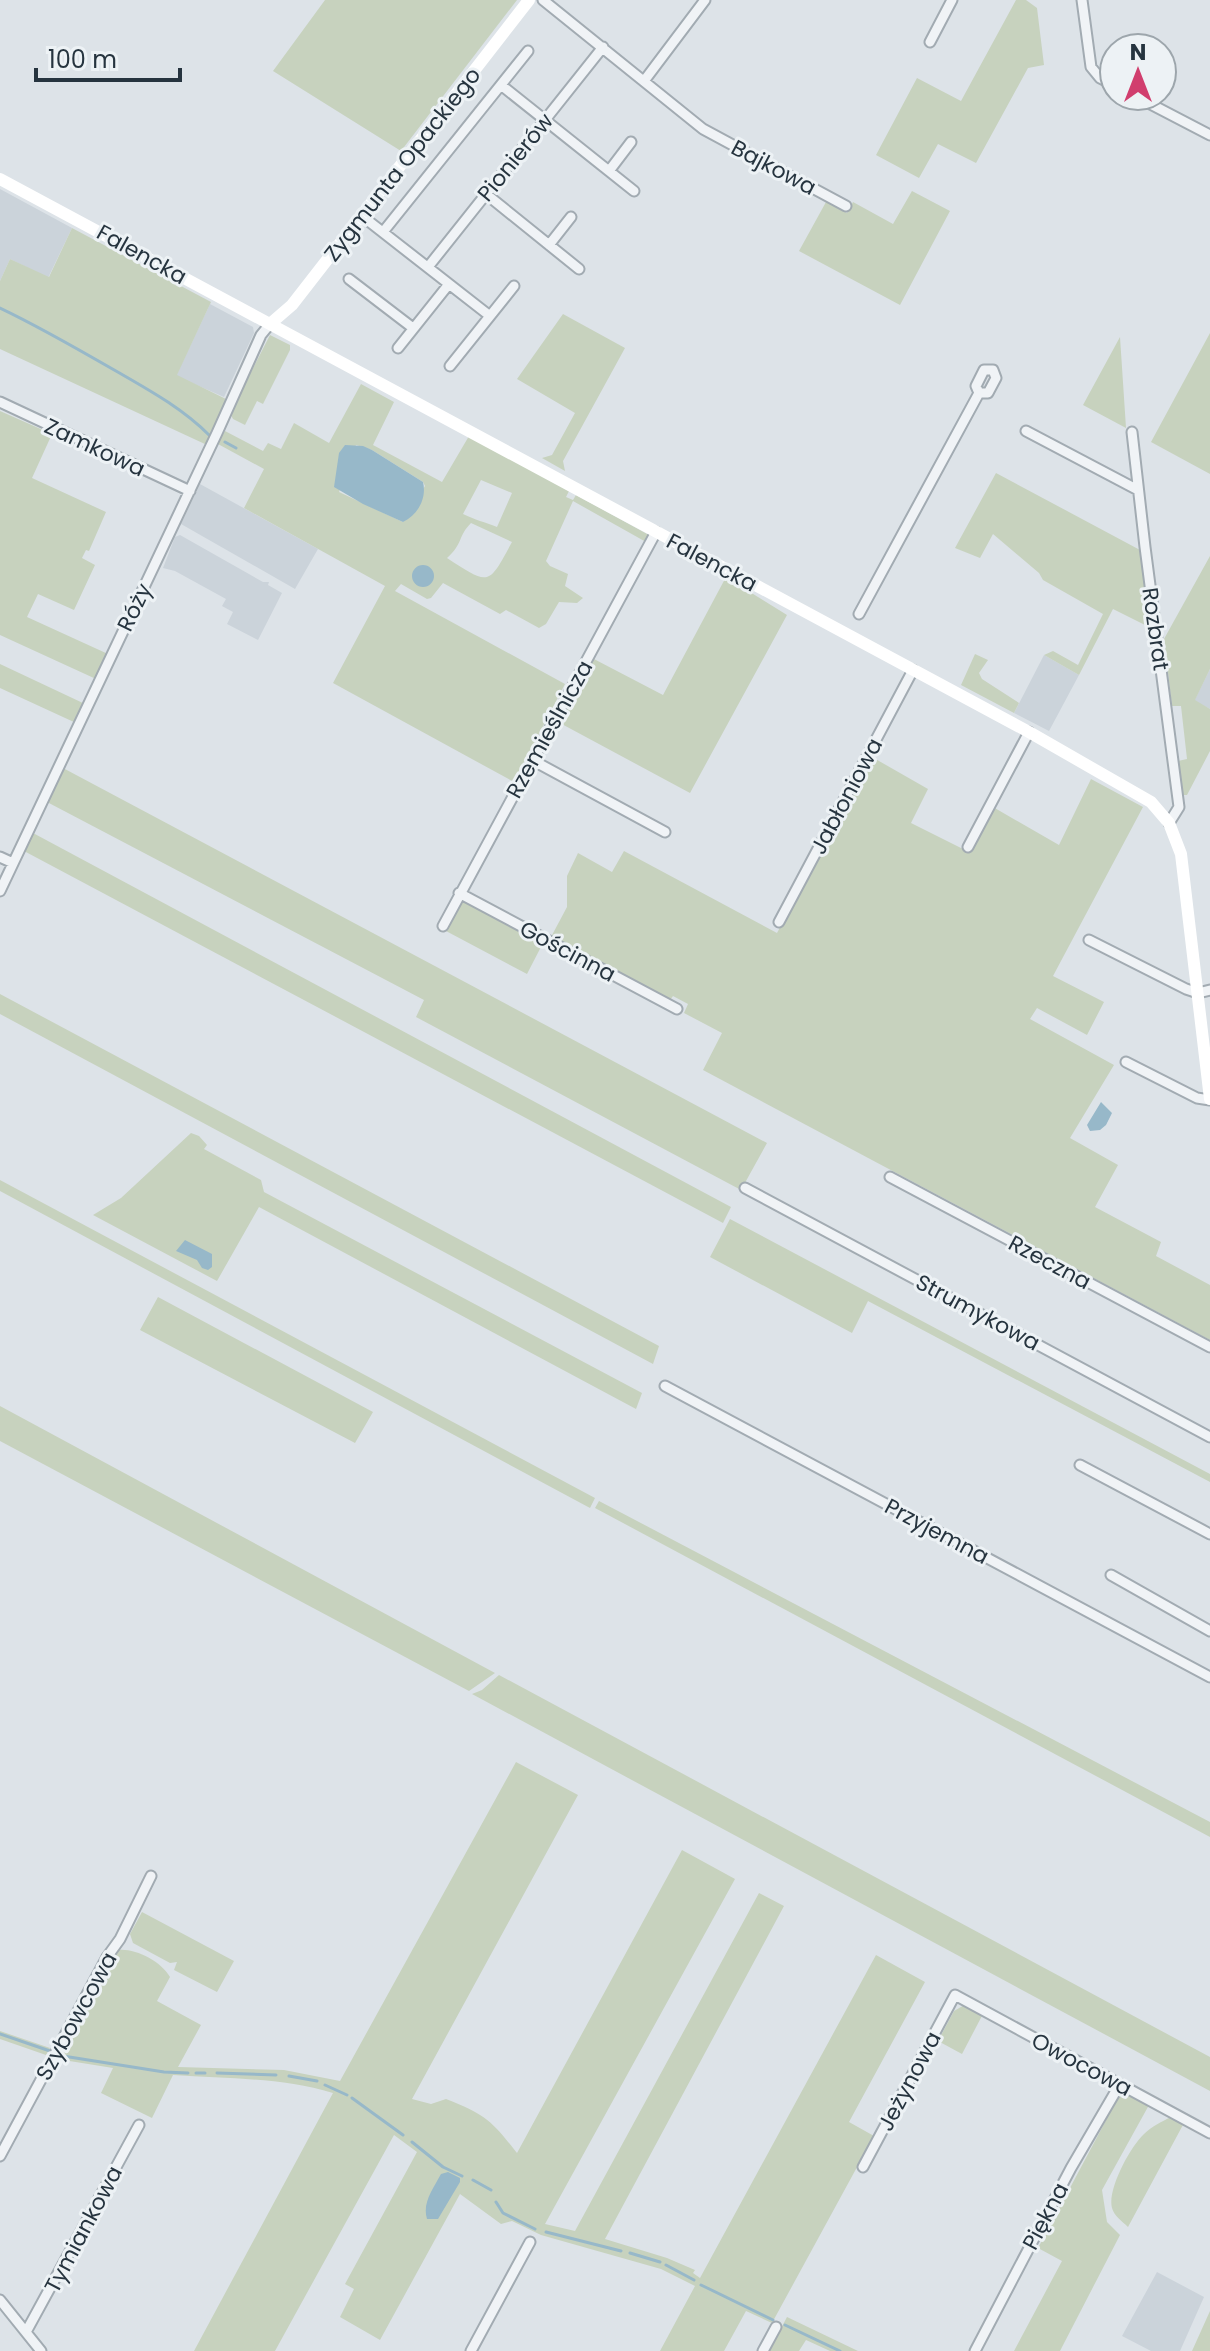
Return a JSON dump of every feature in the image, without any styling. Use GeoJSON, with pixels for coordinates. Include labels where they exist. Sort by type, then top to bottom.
{"type":"FeatureCollection","features":[{"type":"Feature","properties":{"kind":"street","name":"Zygmunta Opackiego"},"geometry":{"type":"LineString","coordinates":[[270,324],[286,313],[529,0]]}},
{"type":"Feature","properties":{"kind":"street","name":"Bajkowa"},"geometry":{"type":"LineString","coordinates":[[543,0],[703,129],[846,206]]}},
{"type":"Feature","properties":{"kind":"street"},"geometry":{"type":"LineString","coordinates":[[644,81],[705,0]]}},
{"type":"Feature","properties":{"kind":"street"},"geometry":{"type":"LineString","coordinates":[[930,42],[952,0]]}},
{"type":"Feature","properties":{"kind":"street"},"geometry":{"type":"LineString","coordinates":[[1082,0],[1091,67],[1098,76]]}},
{"type":"Feature","properties":{"kind":"street","name":"Pionierów"},"geometry":{"type":"LineString","coordinates":[[428,267],[603,47]]}},
{"type":"Feature","properties":{"kind":"street","name":"Zygmunta Opackiego"},"geometry":{"type":"LineString","coordinates":[[383,232],[528,51]]}},
{"type":"Feature","properties":{"kind":"street"},"geometry":{"type":"LineString","coordinates":[[501,85],[634,191]]}},
{"type":"Feature","properties":{"kind":"street"},"geometry":{"type":"LineString","coordinates":[[1166,112],[1210,135]]}},
{"type":"Feature","properties":{"kind":"street"},"geometry":{"type":"LineString","coordinates":[[609,171],[631,142]]}},
{"type":"Feature","properties":{"kind":"street","name":"Falencka"},"geometry":{"type":"LineString","coordinates":[[0,179],[1141,794],[1158,808],[1178,842],[1204,991],[1210,1100]]}},
{"type":"Feature","properties":{"kind":"street"},"geometry":{"type":"LineString","coordinates":[[486,194],[579,269]]}},
{"type":"Feature","properties":{"kind":"street"},"geometry":{"type":"LineString","coordinates":[[362,216],[490,316]]}},
{"type":"Feature","properties":{"kind":"street"},"geometry":{"type":"LineString","coordinates":[[549,245],[571,217]]}},
{"type":"Feature","properties":{"kind":"street"},"geometry":{"type":"LineString","coordinates":[[349,279],[413,328]]}},
{"type":"Feature","properties":{"kind":"street"},"geometry":{"type":"LineString","coordinates":[[398,348],[449,284]]}},
{"type":"Feature","properties":{"kind":"street"},"geometry":{"type":"LineString","coordinates":[[450,366],[514,286]]}},
{"type":"Feature","properties":{"kind":"street","name":"Róży"},"geometry":{"type":"LineString","coordinates":[[0,891],[258,342],[270,324]]}},
{"type":"Feature","properties":{"kind":"street"},"geometry":{"type":"LineString","coordinates":[[859,614],[979,393]]}},
{"type":"Feature","properties":{"kind":"street","name":"Zamkowa"},"geometry":{"type":"LineString","coordinates":[[0,402],[190,491]]}},
{"type":"Feature","properties":{"kind":"street"},"geometry":{"type":"LineString","coordinates":[[1026,431],[1138,490]]}},
{"type":"Feature","properties":{"kind":"street","name":"Rozbrat"},"geometry":{"type":"LineString","coordinates":[[1132,432],[1179,807],[1169,823]]}},
{"type":"Feature","properties":{"kind":"street","name":"Rzemieślnicza"},"geometry":{"type":"LineString","coordinates":[[443,926],[656,532]]}},
{"type":"Feature","properties":{"kind":"street","name":"Jabłoniowa"},"geometry":{"type":"LineString","coordinates":[[779,922],[913,670]]}},
{"type":"Feature","properties":{"kind":"street"},"geometry":{"type":"LineString","coordinates":[[968,847],[1029,732]]}},
{"type":"Feature","properties":{"kind":"street"},"geometry":{"type":"LineString","coordinates":[[532,760],[665,832]]}},
{"type":"Feature","properties":{"kind":"street"},"geometry":{"type":"LineString","coordinates":[[0,857],[13,863]]}},
{"type":"Feature","properties":{"kind":"street","name":"Gościnna"},"geometry":{"type":"LineString","coordinates":[[459,893],[677,1009]]}},
{"type":"Feature","properties":{"kind":"street"},"geometry":{"type":"LineString","coordinates":[[1089,940],[1204,991]]}},
{"type":"Feature","properties":{"kind":"street"},"geometry":{"type":"LineString","coordinates":[[1126,1062],[1197,1098],[1210,1100]]}},
{"type":"Feature","properties":{"kind":"street","name":"Rzeczna"},"geometry":{"type":"LineString","coordinates":[[890,1177],[1210,1347]]}},
{"type":"Feature","properties":{"kind":"street","name":"Strumykowa"},"geometry":{"type":"LineString","coordinates":[[745,1188],[1210,1437]]}},
{"type":"Feature","properties":{"kind":"street","name":"Przyjemna"},"geometry":{"type":"LineString","coordinates":[[665,1386],[1210,1677]]}},
{"type":"Feature","properties":{"kind":"street"},"geometry":{"type":"LineString","coordinates":[[1080,1465],[1210,1534]]}},
{"type":"Feature","properties":{"kind":"street"},"geometry":{"type":"LineString","coordinates":[[1111,1575],[1210,1631]]}},
{"type":"Feature","properties":{"kind":"street","name":"Szybowcowa"},"geometry":{"type":"LineString","coordinates":[[0,2156],[107,1957],[120,1939],[151,1876]]}},
{"type":"Feature","properties":{"kind":"street","name":"Owocowa"},"geometry":{"type":"LineString","coordinates":[[955,1995],[1210,2133]]}},
{"type":"Feature","properties":{"kind":"street","name":"Jeżynowa"},"geometry":{"type":"LineString","coordinates":[[863,2167],[955,1995]]}},
{"type":"Feature","properties":{"kind":"street","name":"Piękna"},"geometry":{"type":"LineString","coordinates":[[975,2351],[1071,2168],[1120,2084]]}},
{"type":"Feature","properties":{"kind":"street","name":"Tymiankowa"},"geometry":{"type":"LineString","coordinates":[[26,2332],[139,2125]]}},
{"type":"Feature","properties":{"kind":"street"},"geometry":{"type":"LineString","coordinates":[[471,2351],[530,2242]]}},
{"type":"Feature","properties":{"kind":"street"},"geometry":{"type":"LineString","coordinates":[[0,2300],[41,2351]]}},
{"type":"Feature","properties":{"kind":"street"},"geometry":{"type":"LineString","coordinates":[[763,2351],[776,2327]]}},
{"type":"Feature","properties":{"kind":"shaded area"},"geometry":{"type":"Polygon","coordinates":[[[0,189],[72,228],[48,278],[10,259],[0,281],[0,189]]]}},
{"type":"Feature","properties":{"kind":"shaded area"},"geometry":{"type":"Polygon","coordinates":[[[210,304],[253,327],[254,333],[224,397],[176,376],[210,304]]]}},
{"type":"Feature","properties":{"kind":"shaded area"},"geometry":{"type":"Polygon","coordinates":[[[200,484],[318,549],[295,589],[181,524],[200,484]]]}},
{"type":"Feature","properties":{"kind":"shaded area"},"geometry":{"type":"Polygon","coordinates":[[[180,535],[263,582],[269,582],[268,585],[282,593],[258,640],[227,624],[233,612],[222,606],[226,599],[175,571],[163,568],[175,537],[180,535]]]}},
{"type":"Feature","properties":{"kind":"shaded area"},"geometry":{"type":"Polygon","coordinates":[[[1044,655],[1079,675],[1049,731],[1014,713],[1044,655]]]}},
{"type":"Feature","properties":{"kind":"shaded area"},"geometry":{"type":"Polygon","coordinates":[[[1210,669],[1210,709],[1194,701],[1210,669]]]}},
{"type":"Feature","properties":{"kind":"shaded area"},"geometry":{"type":"Polygon","coordinates":[[[1157,2272],[1204,2297],[1180,2351],[1151,2351],[1122,2336],[1157,2272]]]}},
{"type":"Feature","properties":{"kind":"green space"},"geometry":{"type":"Polygon","coordinates":[[[325,0],[517,0],[401,151],[273,71],[325,0]]]}},
{"type":"Feature","properties":{"kind":"green space"},"geometry":{"type":"Polygon","coordinates":[[[1016,0],[1026,0],[1037,8],[1044,65],[1028,68],[976,163],[938,144],[919,178],[876,155],[917,78],[961,101],[1016,0]]]}},
{"type":"Feature","properties":{"kind":"green space"},"geometry":{"type":"Polygon","coordinates":[[[912,191],[950,211],[900,305],[799,251],[826,202],[847,213],[853,202],[893,224],[912,191]]]}},
{"type":"Feature","properties":{"kind":"green space"},"geometry":{"type":"Polygon","coordinates":[[[72,228],[211,302],[177,375],[228,400],[207,445],[0,349],[0,281],[10,259],[49,277],[72,228]]]}},
{"type":"Feature","properties":{"kind":"green space"},"geometry":{"type":"Polygon","coordinates":[[[563,314],[625,348],[563,461],[565,471],[542,458],[552,455],[575,413],[517,379],[563,314]]]}},
{"type":"Feature","properties":{"kind":"green space"},"geometry":{"type":"Polygon","coordinates":[[[1210,333],[1210,474],[1151,442],[1210,333]]]}},
{"type":"Feature","properties":{"kind":"green space"},"geometry":{"type":"Polygon","coordinates":[[[270,335],[290,345],[290,350],[263,404],[257,401],[245,425],[233,419],[230,413],[270,335]]]}},
{"type":"Feature","properties":{"kind":"green space"},"geometry":{"type":"Polygon","coordinates":[[[1120,337],[1126,428],[1083,405],[1120,337]]]}},
{"type":"Feature","properties":{"kind":"green space"},"geometry":{"type":"Polygon","coordinates":[[[361,384],[394,402],[373,445],[442,482],[469,436],[569,491],[566,497],[573,500],[576,495],[649,535],[646,542],[573,501],[546,561],[568,574],[565,586],[583,598],[577,603],[559,602],[546,624],[539,628],[506,610],[500,614],[443,583],[427,599],[401,584],[395,591],[565,684],[514,782],[333,683],[385,586],[244,508],[264,469],[218,444],[225,431],[263,451],[268,443],[281,449],[294,423],[329,443],[361,384]],[[356,445],[339,492],[403,522],[425,486],[423,482],[372,450],[356,445]],[[481,480],[463,514],[497,527],[512,493],[481,480]],[[471,523],[447,558],[472,574],[487,577],[498,567],[512,542],[471,523]]]}},
{"type":"Feature","properties":{"kind":"green space"},"geometry":{"type":"Polygon","coordinates":[[[0,411],[52,434],[32,478],[106,512],[89,551],[86,550],[82,558],[95,565],[74,610],[38,594],[27,617],[108,654],[96,679],[0,635],[0,411]]]}},
{"type":"Feature","properties":{"kind":"green space"},"geometry":{"type":"Polygon","coordinates":[[[996,473],[1140,550],[1150,624],[1147,626],[1113,609],[1079,675],[1044,655],[1053,651],[1078,665],[1103,614],[1043,580],[1039,573],[993,534],[980,558],[955,548],[996,473]]]}},
{"type":"Feature","properties":{"kind":"green space"},"geometry":{"type":"Polygon","coordinates":[[[1210,556],[1210,669],[1195,700],[1210,709],[1210,751],[1187,795],[1182,795],[1178,761],[1187,759],[1181,706],[1172,706],[1164,639],[1210,556]]]}},
{"type":"Feature","properties":{"kind":"green space"},"geometry":{"type":"Polygon","coordinates":[[[726,577],[787,615],[690,793],[558,722],[592,658],[663,695],[726,577]]]}},
{"type":"Feature","properties":{"kind":"green space"},"geometry":{"type":"Polygon","coordinates":[[[975,654],[988,660],[979,673],[982,679],[1019,703],[1014,713],[961,685],[975,654]]]}},
{"type":"Feature","properties":{"kind":"green space"},"geometry":{"type":"Polygon","coordinates":[[[0,664],[85,704],[76,723],[0,688],[0,664]]]}},
{"type":"Feature","properties":{"kind":"green space"},"geometry":{"type":"Polygon","coordinates":[[[872,757],[928,789],[911,823],[969,852],[993,807],[1059,845],[1091,779],[1143,807],[1053,976],[1104,1002],[1087,1035],[1037,1008],[1030,1019],[1114,1065],[1070,1138],[1118,1165],[1095,1207],[1161,1242],[1156,1256],[1210,1285],[1210,1340],[703,1070],[722,1033],[684,1013],[688,1004],[673,996],[670,1000],[551,937],[567,907],[567,876],[578,853],[612,872],[624,851],[777,933],[872,757]]]}},
{"type":"Feature","properties":{"kind":"green space"},"geometry":{"type":"Polygon","coordinates":[[[63,768],[767,1143],[741,1190],[416,1017],[424,1000],[47,802],[63,768]]]}},
{"type":"Feature","properties":{"kind":"green space"},"geometry":{"type":"Polygon","coordinates":[[[33,833],[731,1207],[723,1223],[24,851],[33,833]]]}},
{"type":"Feature","properties":{"kind":"green space"},"geometry":{"type":"Polygon","coordinates":[[[462,900],[543,943],[527,974],[446,931],[462,900]]]}},
{"type":"Feature","properties":{"kind":"green space"},"geometry":{"type":"Polygon","coordinates":[[[0,994],[659,1346],[653,1364],[0,1014],[0,994]]]}},
{"type":"Feature","properties":{"kind":"green space"},"geometry":{"type":"Polygon","coordinates":[[[191,1133],[207,1145],[204,1149],[261,1180],[264,1192],[642,1393],[636,1409],[259,1207],[217,1281],[93,1215],[121,1198],[191,1133]]]}},
{"type":"Feature","properties":{"kind":"green space"},"geometry":{"type":"Polygon","coordinates":[[[0,1180],[595,1498],[590,1508],[0,1191],[0,1180]]]}},
{"type":"Feature","properties":{"kind":"green space"},"geometry":{"type":"Polygon","coordinates":[[[730,1219],[1210,1474],[1210,1482],[868,1301],[852,1333],[710,1257],[730,1219]]]}},
{"type":"Feature","properties":{"kind":"green space"},"geometry":{"type":"Polygon","coordinates":[[[158,1297],[373,1412],[355,1443],[140,1330],[158,1297]]]}},
{"type":"Feature","properties":{"kind":"green space"},"geometry":{"type":"Polygon","coordinates":[[[0,1406],[495,1673],[469,1691],[0,1441],[0,1406]]]}},
{"type":"Feature","properties":{"kind":"green space"},"geometry":{"type":"Polygon","coordinates":[[[599,1501],[1210,1822],[1210,1837],[595,1508],[599,1501]]]}},
{"type":"Feature","properties":{"kind":"green space"},"geometry":{"type":"Polygon","coordinates":[[[499,1675],[1210,2057],[1210,2091],[472,1694],[482,1690],[499,1675]]]}},
{"type":"Feature","properties":{"kind":"green space"},"geometry":{"type":"Polygon","coordinates":[[[516,1762],[578,1795],[412,2099],[431,2104],[446,2099],[470,2110],[494,2126],[517,2153],[682,1850],[735,1879],[545,2224],[575,2231],[759,1893],[784,1906],[605,2239],[667,2258],[695,2270],[693,2273],[700,2278],[876,1955],[925,1982],[849,2122],[874,2136],[772,2323],[746,2311],[724,2351],[660,2351],[695,2286],[661,2269],[541,2235],[512,2221],[501,2224],[460,2194],[380,2340],[340,2317],[354,2289],[345,2284],[417,2152],[394,2135],[275,2351],[194,2351],[333,2093],[274,2081],[173,2075],[152,2118],[101,2093],[113,2068],[57,2059],[111,1958],[118,1950],[125,1950],[140,1953],[154,1961],[170,1977],[157,2001],[201,2025],[178,2067],[284,2070],[340,2081],[516,1762]]]}},
{"type":"Feature","properties":{"kind":"green space"},"geometry":{"type":"Polygon","coordinates":[[[142,1912],[234,1961],[217,1992],[174,1970],[177,1962],[170,1963],[133,1943],[130,1934],[142,1912]]]}},
{"type":"Feature","properties":{"kind":"green space"},"geometry":{"type":"Polygon","coordinates":[[[966,2004],[984,2012],[962,2054],[938,2041],[954,2011],[966,2004]]]}},
{"type":"Feature","properties":{"kind":"green space"},"geometry":{"type":"Polygon","coordinates":[[[0,2031],[50,2048],[46,2055],[0,2039],[0,2031]]]}},
{"type":"Feature","properties":{"kind":"green space"},"geometry":{"type":"Polygon","coordinates":[[[1125,2092],[1149,2105],[1102,2190],[1107,2222],[1120,2235],[1060,2351],[1014,2351],[1062,2261],[1038,2248],[1120,2094],[1125,2092]]]}},
{"type":"Feature","properties":{"kind":"green space"},"geometry":{"type":"Polygon","coordinates":[[[1171,2117],[1184,2123],[1128,2227],[1112,2208],[1116,2180],[1138,2140],[1171,2117]]]}},
{"type":"Feature","properties":{"kind":"green space"},"geometry":{"type":"Polygon","coordinates":[[[1210,2311],[1210,2351],[1192,2351],[1210,2311]]]}},
{"type":"Feature","properties":{"kind":"green space"},"geometry":{"type":"Polygon","coordinates":[[[787,2317],[858,2351],[830,2351],[806,2340],[799,2351],[769,2351],[787,2317]]]}},
{"type":"Feature","properties":{"kind":"water"},"geometry":{"type":"Polygon","coordinates":[[[345,445],[372,450],[423,482],[422,500],[413,515],[403,522],[334,487],[339,453],[345,445]]]}},
{"type":"Feature","properties":{"kind":"water"},"geometry":{"type":"Polygon","coordinates":[[[423,565],[431,568],[434,576],[431,584],[423,587],[415,584],[412,576],[415,568],[423,565]]]}},
{"type":"Feature","properties":{"kind":"water"},"geometry":{"type":"Polygon","coordinates":[[[1101,1102],[1112,1113],[1100,1130],[1090,1131],[1087,1125],[1101,1102]]]}},
{"type":"Feature","properties":{"kind":"water"},"geometry":{"type":"Polygon","coordinates":[[[185,1240],[212,1254],[212,1267],[208,1270],[202,1268],[197,1260],[176,1251],[185,1240]]]}},
{"type":"Feature","properties":{"kind":"water"},"geometry":{"type":"Polygon","coordinates":[[[448,2172],[460,2178],[460,2182],[438,2219],[427,2219],[429,2196],[441,2174],[448,2172]]]}},
{"type":"Feature","properties":{"kind":"waterway"},"geometry":{"type":"LineString","coordinates":[[0,308],[153,392],[209,435]]}},
{"type":"Feature","properties":{"kind":"waterway"},"geometry":{"type":"LineString","coordinates":[[225,442],[236,448]]}},
{"type":"Feature","properties":{"kind":"waterway"},"geometry":{"type":"LineString","coordinates":[[0,2034],[50,2051]]}},
{"type":"Feature","properties":{"kind":"waterway"},"geometry":{"type":"LineString","coordinates":[[63,2056],[188,2073]]}},
{"type":"Feature","properties":{"kind":"waterway"},"geometry":{"type":"LineString","coordinates":[[196,2073],[205,2073]]}},
{"type":"Feature","properties":{"kind":"waterway"},"geometry":{"type":"LineString","coordinates":[[217,2073],[276,2075]]}},
{"type":"Feature","properties":{"kind":"waterway"},"geometry":{"type":"LineString","coordinates":[[289,2076],[317,2081]]}},
{"type":"Feature","properties":{"kind":"waterway"},"geometry":{"type":"LineString","coordinates":[[325,2085],[347,2095]]}},
{"type":"Feature","properties":{"kind":"waterway"},"geometry":{"type":"LineString","coordinates":[[352,2098],[403,2135]]}},
{"type":"Feature","properties":{"kind":"waterway"},"geometry":{"type":"LineString","coordinates":[[412,2142],[443,2167],[462,2176]]}},
{"type":"Feature","properties":{"kind":"waterway"},"geometry":{"type":"LineString","coordinates":[[473,2180],[491,2190]]}},
{"type":"Feature","properties":{"kind":"waterway"},"geometry":{"type":"LineString","coordinates":[[496,2202],[503,2213],[535,2229]]}},
{"type":"Feature","properties":{"kind":"waterway"},"geometry":{"type":"LineString","coordinates":[[546,2232],[621,2251]]}},
{"type":"Feature","properties":{"kind":"waterway"},"geometry":{"type":"LineString","coordinates":[[630,2253],[660,2262]]}},
{"type":"Feature","properties":{"kind":"waterway"},"geometry":{"type":"LineString","coordinates":[[666,2265],[694,2280]]}},
{"type":"Feature","properties":{"kind":"waterway"},"geometry":{"type":"LineString","coordinates":[[701,2285],[773,2320]]}},
{"type":"Feature","properties":{"kind":"waterway"},"geometry":{"type":"LineString","coordinates":[[785,2325],[840,2351]]}}]}
